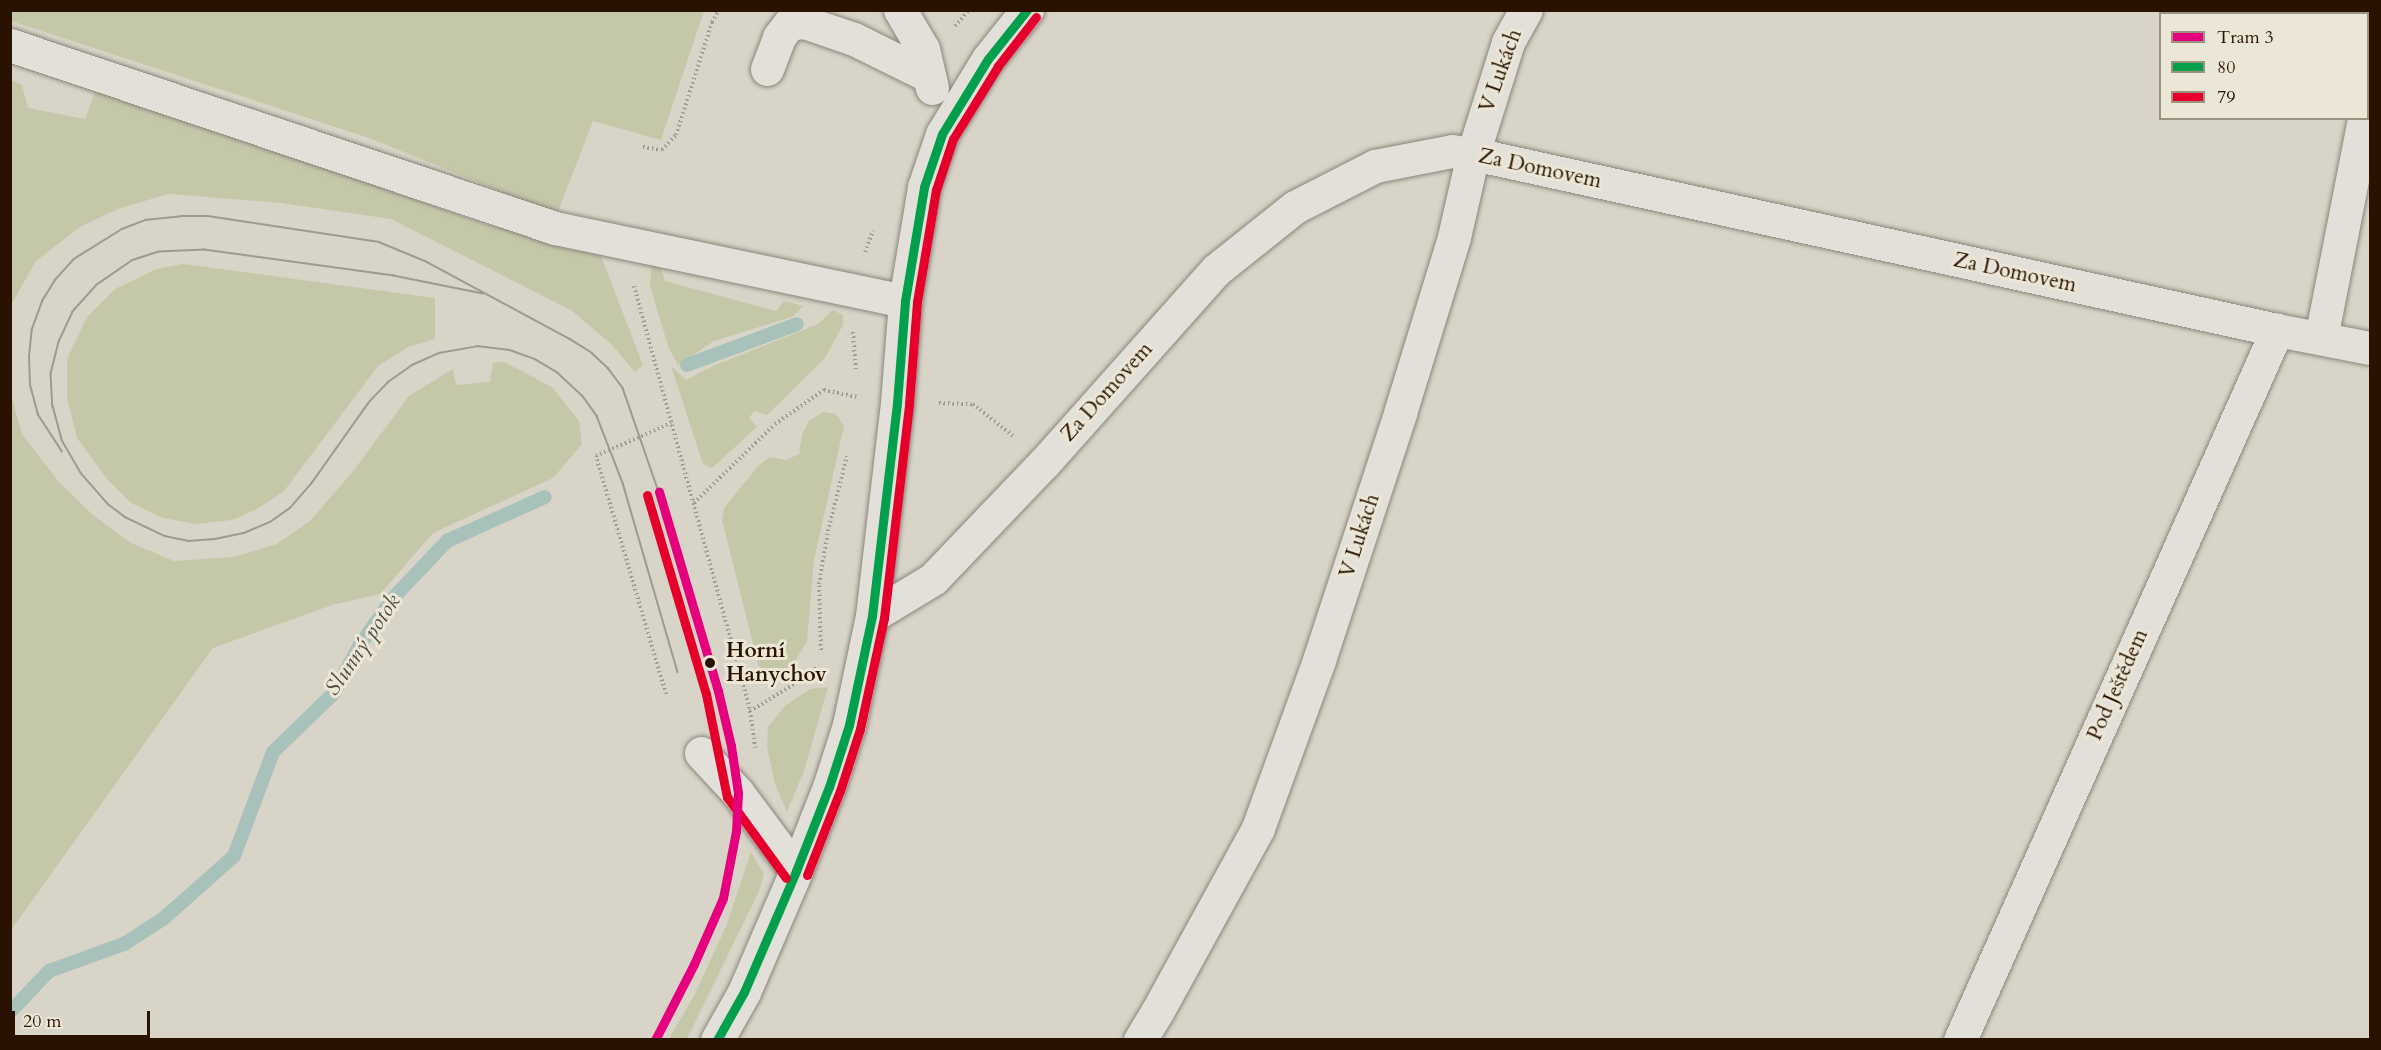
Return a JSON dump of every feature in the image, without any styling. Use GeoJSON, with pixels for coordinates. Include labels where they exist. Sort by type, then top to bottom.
{"type":"FeatureCollection","features":[{"type":"Feature","properties":{"kind":"street"},"geometry":{"type":"LineString","coordinates":[[900,10],[923,49],[942,134]]}},
{"type":"Feature","properties":{"kind":"street"},"geometry":{"type":"LineString","coordinates":[[717,1040],[744,992],[796,871],[829,788],[849,725],[872,616],[897,403],[905,302],[924,188],[942,134],[987,59],[1027,10]]}},
{"type":"Feature","properties":{"kind":"street","name":"V Lukách"},"geometry":{"type":"LineString","coordinates":[[1140,1040],[1158,1012],[1258,828],[1319,660],[1401,413],[1454,237],[1473,154],[1508,42],[1526,10]]}},
{"type":"Feature","properties":{"kind":"street"},"geometry":{"type":"LineString","coordinates":[[767,69],[779,37],[789,24],[804,22],[863,43],[929,76]]}},
{"type":"Feature","properties":{"kind":"street"},"geometry":{"type":"LineString","coordinates":[[10,45],[555,228],[905,302]]}},
{"type":"Feature","properties":{"kind":"street"},"geometry":{"type":"LineString","coordinates":[[2321,338],[2364,120]]}},
{"type":"Feature","properties":{"kind":"street","name":"Za Domovem"},"geometry":{"type":"LineString","coordinates":[[872,616],[933,579],[1045,462],[1216,270],[1295,207],[1375,166],[1452,151],[2277,330],[2370,348]]}},
{"type":"Feature","properties":{"kind":"street","name":"Pod Ještědem"},"geometry":{"type":"LineString","coordinates":[[1960,1040],[2277,330]]}},
{"type":"Feature","properties":{"kind":"street"},"geometry":{"type":"LineString","coordinates":[[701,753],[738,793],[796,871]]}},
{"type":"Feature","properties":{"kind":"path"},"geometry":{"type":"LineString","coordinates":[[643,147],[662,150],[676,135],[712,22],[719,10]]}},
{"type":"Feature","properties":{"kind":"path"},"geometry":{"type":"LineString","coordinates":[[624,241],[642,323],[672,423],[750,711],[809,675],[821,662]]}},
{"type":"Feature","properties":{"kind":"path"},"geometry":{"type":"LineString","coordinates":[[852,291],[856,374]]}},
{"type":"Feature","properties":{"kind":"path"},"geometry":{"type":"LineString","coordinates":[[857,386],[857,405]]}},
{"type":"Feature","properties":{"kind":"path"},"geometry":{"type":"LineString","coordinates":[[694,503],[775,424],[824,390],[858,398]]}},
{"type":"Feature","properties":{"kind":"path"},"geometry":{"type":"LineString","coordinates":[[897,403],[973,404],[1045,462]]}},
{"type":"Feature","properties":{"kind":"path"},"geometry":{"type":"LineString","coordinates":[[666,694],[596,456],[672,423]]}},
{"type":"Feature","properties":{"kind":"path"},"geometry":{"type":"LineString","coordinates":[[821,653],[819,584],[828,531],[849,451]]}},
{"type":"Feature","properties":{"kind":"green space"},"geometry":{"type":"Polygon","coordinates":[[[11,10],[704,11],[661,140],[593,121],[557,214],[369,138],[11,21],[11,10]]]}},
{"type":"Feature","properties":{"kind":"green space"},"geometry":{"type":"Polygon","coordinates":[[[11,80],[22,85],[28,108],[85,119],[96,89],[121,95],[484,224],[599,251],[643,365],[635,372],[612,345],[571,310],[391,219],[281,203],[168,194],[118,209],[80,227],[36,261],[11,305],[11,80]]]}},
{"type":"Feature","properties":{"kind":"green space"},"geometry":{"type":"Polygon","coordinates":[[[652,260],[659,264],[665,281],[776,311],[784,301],[803,306],[792,317],[714,341],[678,365],[669,349],[650,286],[652,260]]]}},
{"type":"Feature","properties":{"kind":"green space"},"geometry":{"type":"Polygon","coordinates":[[[183,264],[435,298],[435,339],[408,347],[378,366],[284,491],[257,509],[232,520],[196,524],[163,518],[131,503],[108,480],[77,438],[67,397],[67,359],[87,317],[115,289],[157,269],[183,264]]]}},
{"type":"Feature","properties":{"kind":"green space"},"geometry":{"type":"Polygon","coordinates":[[[833,310],[843,315],[843,325],[825,358],[767,415],[754,411],[749,418],[757,427],[712,468],[703,464],[671,366],[686,380],[713,366],[818,324],[833,310]]]}},
{"type":"Feature","properties":{"kind":"green space"},"geometry":{"type":"Polygon","coordinates":[[[504,362],[552,387],[579,421],[582,444],[553,478],[433,533],[380,594],[332,605],[213,648],[11,930],[11,395],[22,434],[59,482],[93,515],[131,543],[174,561],[234,557],[277,544],[310,521],[354,470],[409,396],[453,369],[456,385],[490,382],[493,363],[504,362]]]}},
{"type":"Feature","properties":{"kind":"green space"},"geometry":{"type":"Polygon","coordinates":[[[823,412],[836,414],[844,426],[814,560],[807,641],[785,679],[768,681],[760,672],[722,520],[724,508],[758,466],[770,457],[786,460],[799,454],[802,435],[809,421],[823,412]]]}},
{"type":"Feature","properties":{"kind":"green space"},"geometry":{"type":"Polygon","coordinates":[[[828,687],[804,771],[787,812],[775,784],[767,747],[768,727],[785,706],[810,689],[828,687]]]}},
{"type":"Feature","properties":{"kind":"green space"},"geometry":{"type":"Polygon","coordinates":[[[751,852],[764,874],[759,891],[687,1039],[669,1039],[695,994],[727,924],[751,852]]]}},
{"type":"Feature","properties":{"kind":"waterway","name":"Slunný potok"},"geometry":{"type":"LineString","coordinates":[[687,365],[797,324]]}},
{"type":"Feature","properties":{"kind":"waterway","name":"Slunný potok"},"geometry":{"type":"LineString","coordinates":[[10,1012],[49,971],[124,944],[163,919],[234,856],[273,752],[333,694],[360,645],[393,598],[447,541],[545,497]]}},
{"type":"Feature","properties":{"kind":"tram line"},"geometry":{"type":"LineString","coordinates":[[62,452],[38,415],[30,385],[29,356],[32,329],[42,301],[55,280],[74,259],[122,229],[145,220],[208,216],[379,242],[425,261],[570,339],[592,353],[608,368],[623,388],[659,492]]}},
{"type":"Feature","properties":{"kind":"tram line"},"geometry":{"type":"LineString","coordinates":[[483,294],[394,276],[205,250],[159,252],[132,261],[97,285],[73,312],[59,342],[51,373],[53,406],[62,440],[81,473],[108,504],[125,517],[165,536],[188,541],[215,539],[244,533],[270,522],[290,508],[311,484],[369,402],[388,382],[412,365],[439,353],[477,346],[510,350],[535,359],[558,373],[582,395],[597,416],[623,483],[678,672]]}},
{"type":"Feature","properties":{"kind":"tram line","name":"3"},"geometry":{"type":"LineString","coordinates":[[655,1040],[694,964],[723,898],[736,831],[738,793],[731,746],[718,691],[659,492]]}},
{"type":"Feature","properties":{"kind":"transit line","name":"80"},"geometry":{"type":"LineString","coordinates":[[717,1040],[744,992],[796,871],[829,787],[849,725],[872,616],[897,403],[905,301],[924,187],[942,134],[988,59],[1027,10]]}},
{"type":"Feature","properties":{"kind":"transit line","name":"79"},"geometry":{"type":"LineString","coordinates":[[807,875],[840,791],[860,729],[884,618],[909,404],[917,302],[936,190],[953,139],[998,66],[1036,17]]}},
{"type":"Feature","properties":{"kind":"transit line","name":"79"},"geometry":{"type":"LineString","coordinates":[[647,495],[706,694],[727,797],[786,878]]}},
{"type":"Feature","properties":{"kind":"place","name":"Horní Hanychov"},"geometry":{"type":"Point","coordinates":[710,663]}}]}
